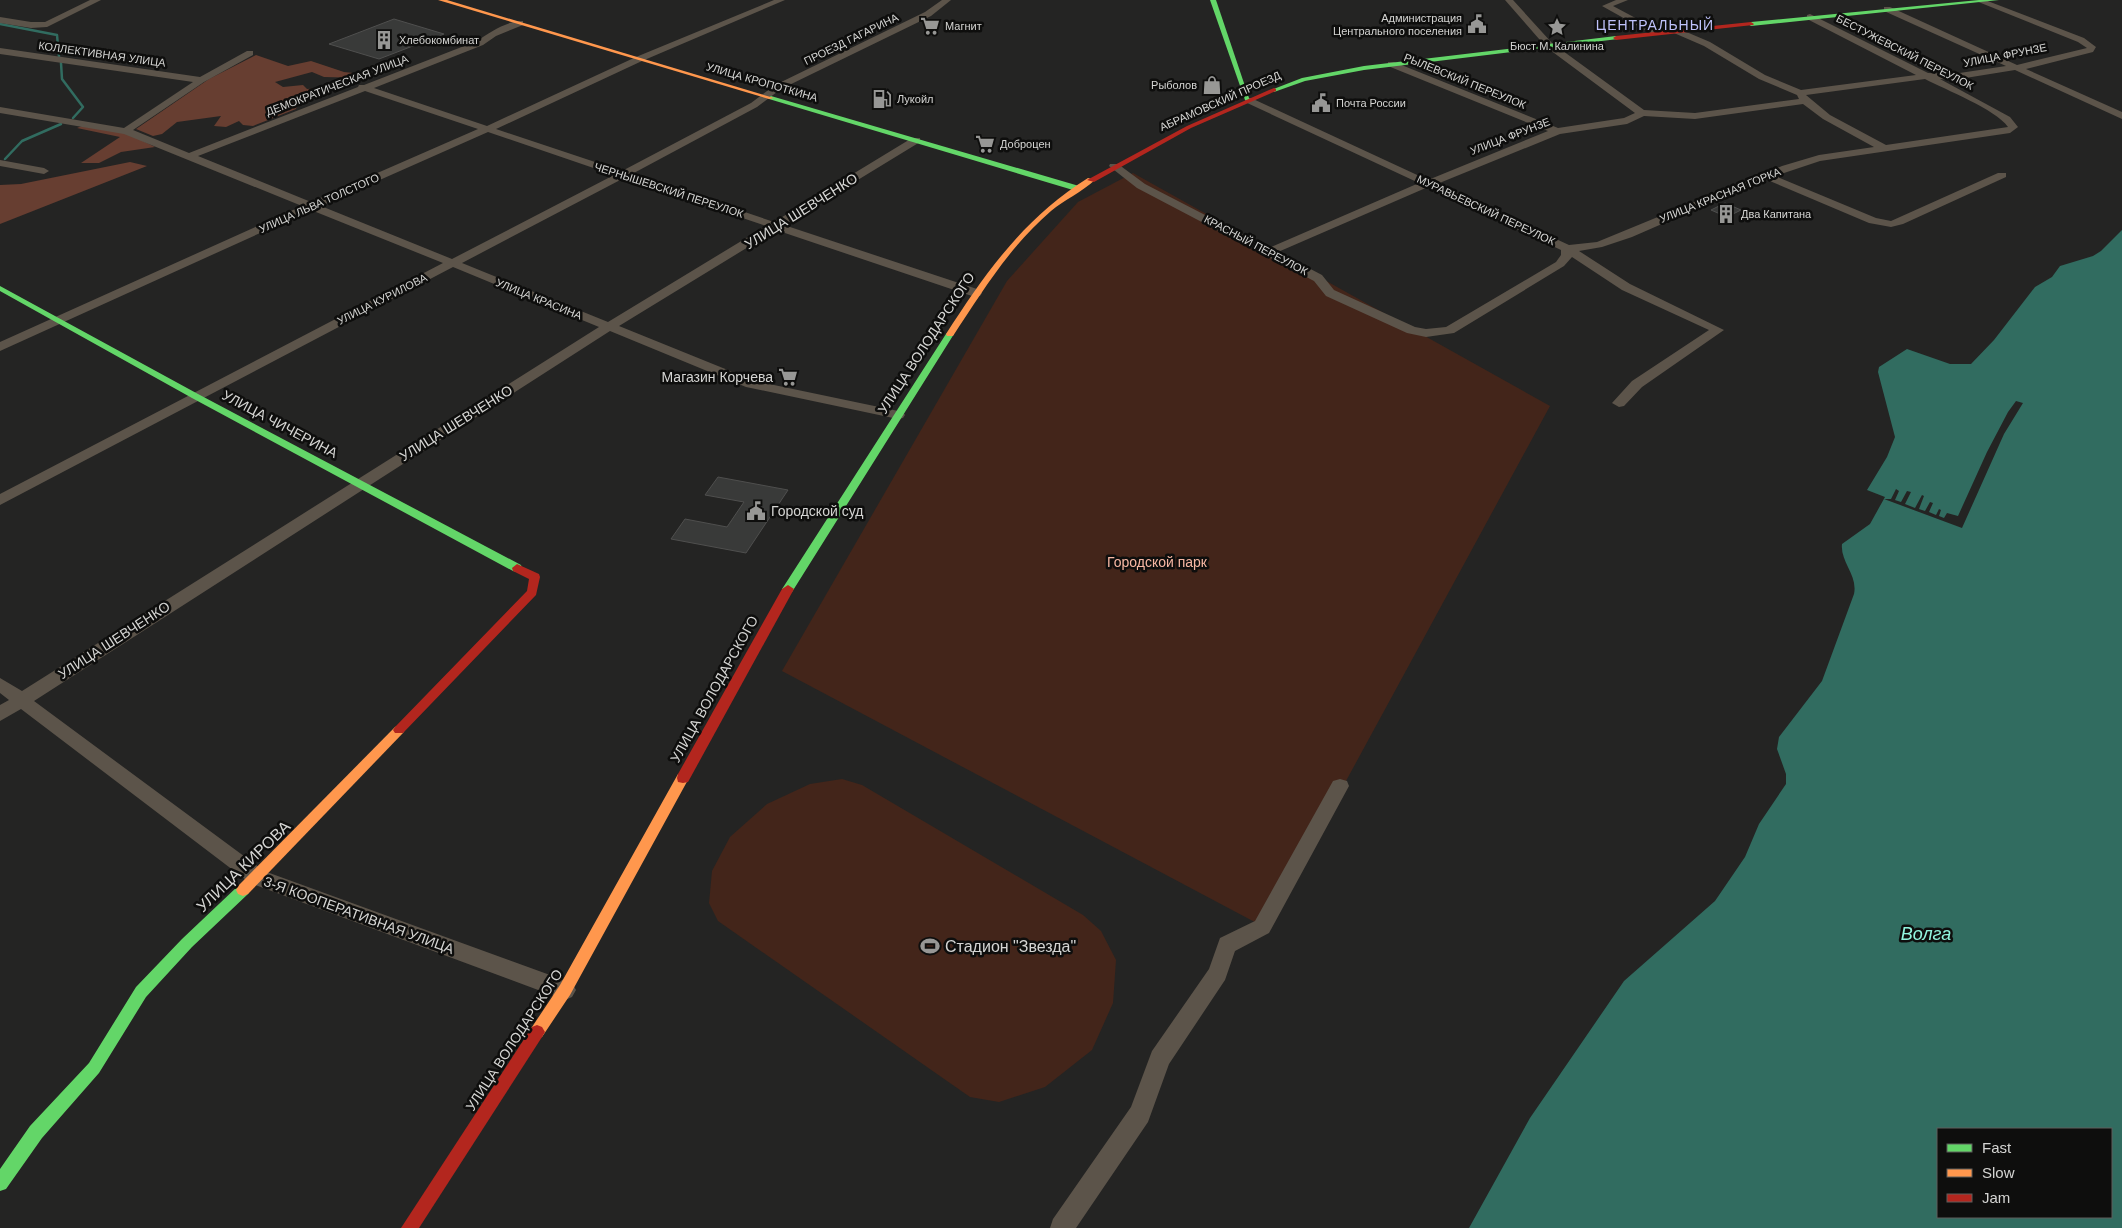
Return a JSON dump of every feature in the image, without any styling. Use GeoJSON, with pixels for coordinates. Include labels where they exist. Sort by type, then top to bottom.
{"type":"FeatureCollection","features":[{"type":"Feature","properties":{"kind":"street"},"geometry":{"type":"LineString","coordinates":[[0,20],[31,26],[47,24],[96,0]]}},
{"type":"Feature","properties":{"kind":"street","name":"УЛИЦА КРОПОТКИНА"},"geometry":{"type":"LineString","coordinates":[[441,0],[1076,188]]}},
{"type":"Feature","properties":{"kind":"street","name":"УЛИЦА ЛЬВА ТОЛСТОГО"},"geometry":{"type":"LineString","coordinates":[[0,347],[309,207],[488,130],[639,59],[781,0]]}},
{"type":"Feature","properties":{"kind":"street","name":"ПРОЕЗД ГАГАРИНА"},"geometry":{"type":"LineString","coordinates":[[764,96],[848,52],[928,14],[946,0]]}},
{"type":"Feature","properties":{"kind":"street"},"geometry":{"type":"LineString","coordinates":[[1213,0],[1248,100]]}},
{"type":"Feature","properties":{"kind":"street"},"geometry":{"type":"LineString","coordinates":[[1509,0],[1549,45],[1642,113]]}},
{"type":"Feature","properties":{"kind":"street"},"geometry":{"type":"LineString","coordinates":[[1624,0],[1606,6],[1657,33]]}},
{"type":"Feature","properties":{"kind":"street","name":"АБРАМОВСКИЙ ПРОЕЗД"},"geometry":{"type":"LineString","coordinates":[[1076,188],[1114,166],[1248,100],[1304,79],[1391,64],[1549,45],[1887,9],[1996,0]]}},
{"type":"Feature","properties":{"kind":"street","name":"УЛИЦА ФРУНЗЕ"},"geometry":{"type":"LineString","coordinates":[[1269,252],[1429,183],[1558,131],[1627,121],[1642,113],[1695,116],[1927,76],[1953,77],[2012,67],[2090,50],[2092,47],[2081,40],[1980,1]]}},
{"type":"Feature","properties":{"kind":"street"},"geometry":{"type":"LineString","coordinates":[[1887,9],[2122,116]]}},
{"type":"Feature","properties":{"kind":"street","name":"БЕСТУЖЕВСКИЙ ПЕРЕУЛОК"},"geometry":{"type":"LineString","coordinates":[[1810,17],[1989,108]]}},
{"type":"Feature","properties":{"kind":"street","name":"ДЕМОКРАТИЧЕСКАЯ УЛИЦА"},"geometry":{"type":"LineString","coordinates":[[190,156],[362,87],[480,43],[493,34],[520,23]]}},
{"type":"Feature","properties":{"kind":"street"},"geometry":{"type":"LineString","coordinates":[[1678,31],[1708,44],[1762,77],[1802,97],[1835,121],[1886,149]]}},
{"type":"Feature","properties":{"kind":"street","name":"КОЛЛЕКТИВНАЯ УЛИЦА"},"geometry":{"type":"LineString","coordinates":[[0,51],[201,80]]}},
{"type":"Feature","properties":{"kind":"street"},"geometry":{"type":"LineString","coordinates":[[126,131],[201,80],[250,53]]}},
{"type":"Feature","properties":{"kind":"street","name":"РЫЛЕВСКИЙ ПЕРЕУЛОК"},"geometry":{"type":"LineString","coordinates":[[1391,64],[1541,126],[1558,131]]}},
{"type":"Feature","properties":{"kind":"street","name":"ЧЕРНЫШЕВСКИЙ ПЕРЕУЛОК"},"geometry":{"type":"LineString","coordinates":[[362,87],[976,293]]}},
{"type":"Feature","properties":{"kind":"street","name":"УЛИЦА КУРИЛОВА"},"geometry":{"type":"LineString","coordinates":[[0,500],[195,396],[622,175],[754,105],[764,96]]}},
{"type":"Feature","properties":{"kind":"street","name":"МУРАВЬЕВСКИЙ ПЕРЕУЛОК"},"geometry":{"type":"LineString","coordinates":[[1248,100],[1567,248],[1626,287],[1718,330],[1637,384],[1619,403]]}},
{"type":"Feature","properties":{"kind":"street","name":"УЛИЦА КРАСНАЯ ГОРКА"},"geometry":{"type":"LineString","coordinates":[[1567,248],[1600,246],[1766,176],[1820,158],[2010,130],[2013,127],[2007,119],[1989,108]]}},
{"type":"Feature","properties":{"kind":"street","name":"УЛИЦА КРАСИНА"},"geometry":{"type":"LineString","coordinates":[[0,110],[126,131],[309,207],[751,384],[898,415]]}},
{"type":"Feature","properties":{"kind":"street","name":"УЛИЦА ШЕВЧЕНКО"},"geometry":{"type":"LineString","coordinates":[[0,714],[360,483],[608,327],[916,140]]}},
{"type":"Feature","properties":{"kind":"street"},"geometry":{"type":"LineString","coordinates":[[0,163],[44,171]]}},
{"type":"Feature","properties":{"kind":"street","name":"КРАСНЫЙ ПЕРЕУЛОК"},"geometry":{"type":"LineString","coordinates":[[1114,166],[1141,186],[1318,278],[1330,293],[1411,330],[1426,333],[1450,330],[1477,315],[1560,264],[1567,256],[1567,248]]}},
{"type":"Feature","properties":{"kind":"street"},"geometry":{"type":"LineString","coordinates":[[1766,176],[1873,221],[1891,224],[1909,218],[2002,175]]}},
{"type":"Feature","properties":{"kind":"street","name":"УЛИЦА ВОЛОДАРСКОГО"},"geometry":{"type":"LineString","coordinates":[[409,1228],[565,990],[748,657],[976,293],[996,264],[1031,226],[1076,188]]}},
{"type":"Feature","properties":{"kind":"street","name":"УЛИЦА ЧИЧЕРИНА"},"geometry":{"type":"LineString","coordinates":[[0,288],[195,396],[535,577],[532,592]]}},
{"type":"Feature","properties":{"kind":"street","name":"УЛИЦА КИРОВА"},"geometry":{"type":"LineString","coordinates":[[0,1183],[36,1132],[94,1068],[141,992],[187,943],[257,877],[532,592]]}},
{"type":"Feature","properties":{"kind":"street","name":"3-Я КООПЕРАТИВНАЯ УЛИЦА"},"geometry":{"type":"LineString","coordinates":[[0,684],[257,877],[565,990]]}},
{"type":"Feature","properties":{"kind":"street"},"geometry":{"type":"LineString","coordinates":[[1062,1228],[1140,1114],[1160,1058],[1218,974],[1227,944],[1262,927],[1340,786]]}},
{"type":"Feature","properties":{"kind":"green space","name":"Городской парк"},"geometry":{"type":"Polygon","coordinates":[[[1133,173],[1550,406],[1266,928],[782,671],[1007,281],[1078,202],[1133,173]]]}},
{"type":"Feature","properties":{"kind":"green space","name":"Стадион \"Звезда\""},"geometry":{"type":"Polygon","coordinates":[[[842,779],[862,785],[1083,915],[1101,931],[1116,960],[1113,1003],[1092,1050],[1045,1087],[999,1102],[970,1097],[718,921],[709,903],[712,871],[730,837],[767,804],[810,784],[842,779]]]}},
{"type":"Feature","properties":{"kind":"shaded area"},"geometry":{"type":"Polygon","coordinates":[[[256,55],[288,66],[311,61],[344,72],[372,75],[364,78],[324,77],[312,72],[275,82],[283,87],[303,85],[307,89],[321,88],[322,92],[300,96],[296,109],[253,126],[243,125],[239,121],[226,127],[214,126],[221,116],[177,122],[162,134],[153,136],[136,129],[209,79],[256,55]]]}},
{"type":"Feature","properties":{"kind":"shaded area"},"geometry":{"type":"Polygon","coordinates":[[[84,125],[127,133],[155,147],[121,152],[99,163],[81,163],[120,137],[77,128],[84,125]]]}},
{"type":"Feature","properties":{"kind":"shaded area"},"geometry":{"type":"Polygon","coordinates":[[[130,162],[147,166],[0,224],[0,185],[21,184],[130,162]]]}},
{"type":"Feature","properties":{"kind":"water","name":"Волга"},"geometry":{"type":"Polygon","coordinates":[[[2122,230],[2122,1228],[1469,1228],[1530,1118],[1624,981],[1715,901],[1745,857],[1759,824],[1786,784],[1786,774],[1777,749],[1779,737],[1822,681],[1854,594],[1854,581],[1842,551],[1842,544],[1870,524],[1885,497],[1867,490],[1887,457],[1895,437],[1878,372],[1879,367],[1907,349],[1950,364],[1971,364],[1994,340],[2035,287],[2052,277],[2060,266],[2093,256],[2101,251],[2122,230]]]}},
{"type":"Feature","properties":{"kind":"pier"},"geometry":{"type":"Polygon","coordinates":[[[2016,401],[2023,403],[2004,434],[1962,528],[1884,499],[1891,499],[1896,489],[1899,491],[1895,500],[1901,502],[1907,491],[1911,492],[1905,504],[1915,508],[1922,495],[1924,496],[1919,509],[1925,511],[1930,502],[1933,503],[1929,512],[1936,515],[1939,509],[1941,510],[1939,516],[1944,518],[1947,513],[1958,516],[1987,452],[2008,412],[2016,401]]]}},
{"type":"Feature","properties":{"kind":"building","name":"Хлебокомбинат"},"geometry":{"type":"Polygon","coordinates":[[[394,19],[444,34],[379,59],[329,44],[394,19]]]}},
{"type":"Feature","properties":{"kind":"building","name":"Два Капитана"},"geometry":{"type":"Polygon","coordinates":[[[1725,203],[1741,210],[1727,217],[1711,210],[1725,203]]]}},
{"type":"Feature","properties":{"kind":"building","name":"Городской суд"},"geometry":{"type":"Polygon","coordinates":[[[718,477],[788,490],[746,553],[671,539],[685,519],[727,527],[744,502],[705,495],[718,477]]]}},
{"type":"Feature","properties":{"kind":"waterway"},"geometry":{"type":"LineString","coordinates":[[0,24],[57,35],[59,57]]}},
{"type":"Feature","properties":{"kind":"waterway"},"geometry":{"type":"LineString","coordinates":[[61,63],[62,79],[83,107],[73,118]]}},
{"type":"Feature","properties":{"kind":"waterway"},"geometry":{"type":"LineString","coordinates":[[5,159],[22,141],[61,124]]}},
{"type":"Feature","properties":{"kind":"traffic: fast"},"geometry":{"type":"LineString","coordinates":[[1213,0],[1248,100]]}},
{"type":"Feature","properties":{"kind":"traffic: fast"},"geometry":{"type":"LineString","coordinates":[[1751,24],[1996,0]]}},
{"type":"Feature","properties":{"kind":"traffic: fast"},"geometry":{"type":"LineString","coordinates":[[1274,90],[1304,79],[1364,68],[1616,38]]}},
{"type":"Feature","properties":{"kind":"traffic: fast"},"geometry":{"type":"LineString","coordinates":[[771,98],[1076,188]]}},
{"type":"Feature","properties":{"kind":"traffic: fast"},"geometry":{"type":"LineString","coordinates":[[0,288],[195,396],[517,568]]}},
{"type":"Feature","properties":{"kind":"traffic: fast"},"geometry":{"type":"LineString","coordinates":[[788,589],[950,334]]}},
{"type":"Feature","properties":{"kind":"traffic: fast"},"geometry":{"type":"LineString","coordinates":[[0,1183],[36,1132],[94,1068],[141,992],[187,943],[243,890]]}},
{"type":"Feature","properties":{"kind":"traffic: slow"},"geometry":{"type":"LineString","coordinates":[[441,0],[771,98]]}},
{"type":"Feature","properties":{"kind":"traffic: slow"},"geometry":{"type":"LineString","coordinates":[[950,334],[995,268],[1029,228],[1048,210],[1091,180]]}},
{"type":"Feature","properties":{"kind":"traffic: slow"},"geometry":{"type":"LineString","coordinates":[[243,890],[399,730]]}},
{"type":"Feature","properties":{"kind":"traffic: slow"},"geometry":{"type":"LineString","coordinates":[[537,1032],[565,990],[683,778]]}},
{"type":"Feature","properties":{"kind":"traffic: jam"},"geometry":{"type":"LineString","coordinates":[[1616,38],[1751,24]]}},
{"type":"Feature","properties":{"kind":"traffic: jam"},"geometry":{"type":"LineString","coordinates":[[1091,180],[1189,127],[1274,90]]}},
{"type":"Feature","properties":{"kind":"traffic: jam"},"geometry":{"type":"LineString","coordinates":[[399,730],[532,592],[535,577],[517,568]]}},
{"type":"Feature","properties":{"kind":"traffic: jam"},"geometry":{"type":"LineString","coordinates":[[683,778],[788,589]]}},
{"type":"Feature","properties":{"kind":"traffic: jam"},"geometry":{"type":"LineString","coordinates":[[409,1228],[537,1032]]}},
{"type":"Feature","properties":{"kind":"place","name":"Администрация Центрального поселения"},"geometry":{"type":"Point","coordinates":[1477,24]}},
{"type":"Feature","properties":{"kind":"place","name":"Магнит"},"geometry":{"type":"Point","coordinates":[930,26]}},
{"type":"Feature","properties":{"kind":"place","name":"Бюст М. Калинина"},"geometry":{"type":"Point","coordinates":[1557,27]}},
{"type":"Feature","properties":{"kind":"place","name":"Хлебокомбинат"},"geometry":{"type":"Point","coordinates":[384,40]}},
{"type":"Feature","properties":{"kind":"place","name":"Рыболов"},"geometry":{"type":"Point","coordinates":[1212,85]}},
{"type":"Feature","properties":{"kind":"place","name":"Лукойл"},"geometry":{"type":"Point","coordinates":[882,99]}},
{"type":"Feature","properties":{"kind":"place","name":"Почта России"},"geometry":{"type":"Point","coordinates":[1321,103]}},
{"type":"Feature","properties":{"kind":"place","name":"Доброцен"},"geometry":{"type":"Point","coordinates":[985,144]}},
{"type":"Feature","properties":{"kind":"place","name":"Два Капитана"},"geometry":{"type":"Point","coordinates":[1726,214]}},
{"type":"Feature","properties":{"kind":"place","name":"Магазин Корчева"},"geometry":{"type":"Point","coordinates":[788,377]}},
{"type":"Feature","properties":{"kind":"place","name":"Городской суд"},"geometry":{"type":"Point","coordinates":[756,511]}},
{"type":"Feature","properties":{"kind":"place","name":"Стадион \"Звезда\""},"geometry":{"type":"Point","coordinates":[930,946]}},
{"type":"Feature","properties":{"kind":"district","name":"ЦЕНТРАЛЬНЫЙ"},"geometry":{"type":"Point","coordinates":[1655,25]}}]}
